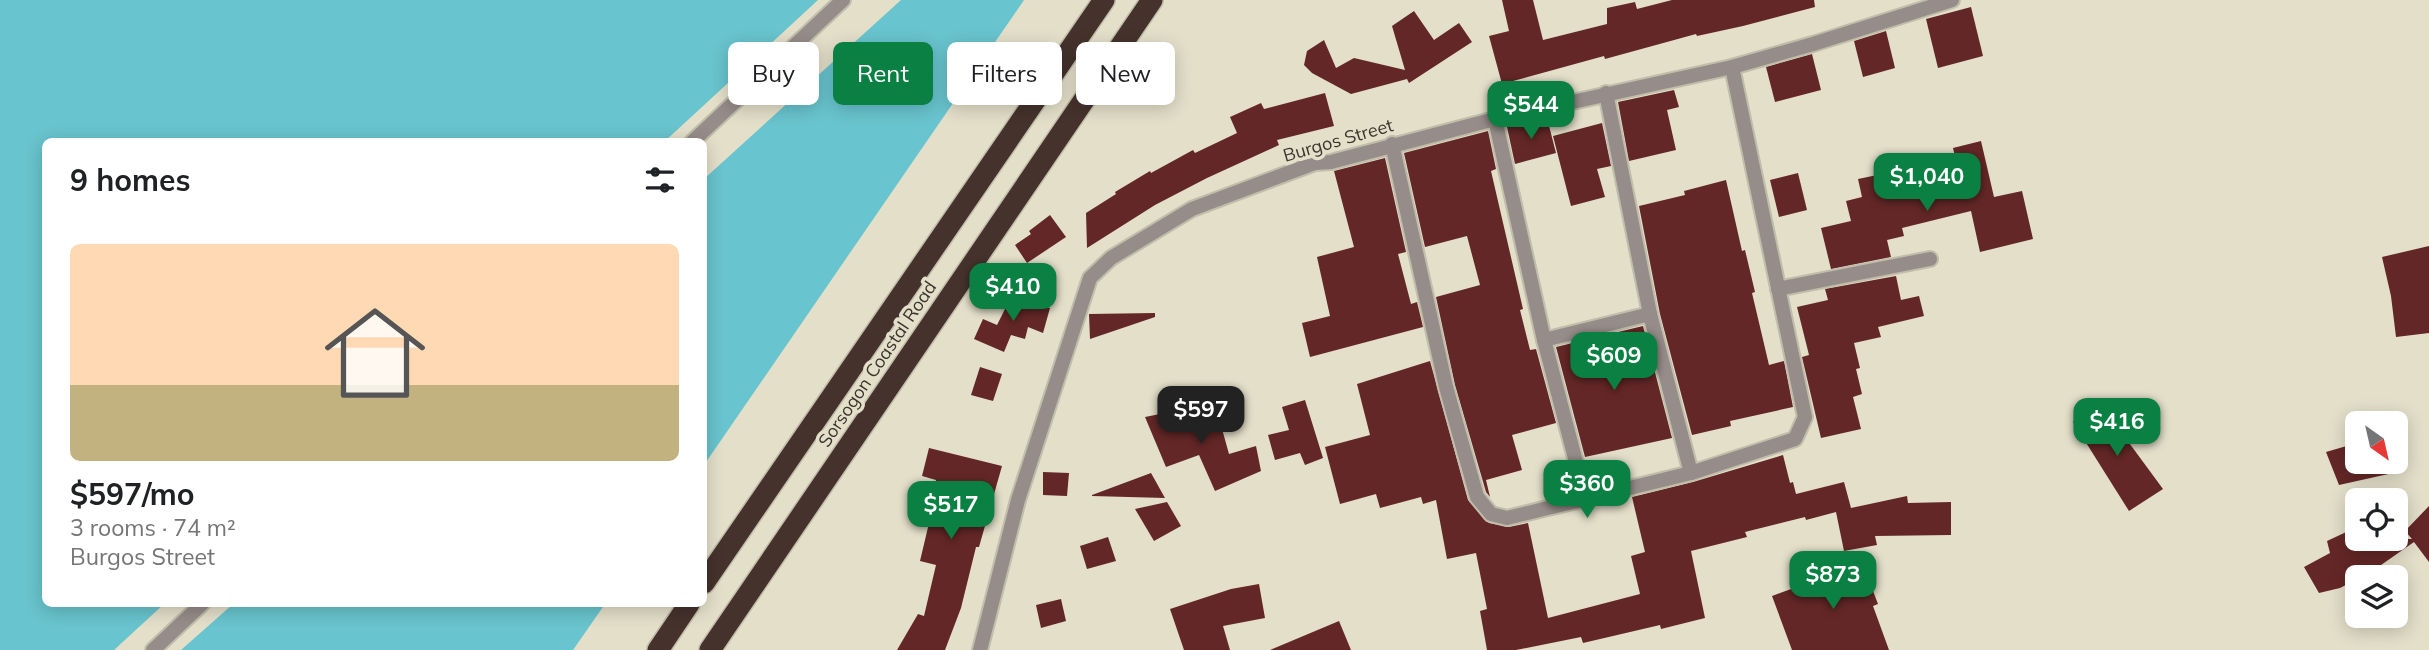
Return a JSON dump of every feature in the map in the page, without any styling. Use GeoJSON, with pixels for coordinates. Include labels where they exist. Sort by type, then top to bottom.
{"type":"FeatureCollection","features":[{"type":"Feature","properties":{"kind":"highway","name":"Sorsogon Coastal Road"},"geometry":{"type":"LineString","coordinates":[[707,579],[1104,0]]}},
{"type":"Feature","properties":{"kind":"highway","name":"Sorsogon Coastal Road"},"geometry":{"type":"LineString","coordinates":[[710,650],[1152,0]]}},
{"type":"Feature","properties":{"kind":"highway"},"geometry":{"type":"LineString","coordinates":[[657,650],[687,607]]}},
{"type":"Feature","properties":{"kind":"street"},"geometry":{"type":"LineString","coordinates":[[696,138],[843,0]]}},
{"type":"Feature","properties":{"kind":"street","name":"Burgos Street"},"geometry":{"type":"LineString","coordinates":[[979,650],[1018,500],[1090,278],[1111,258],[1192,209],[1315,163],[1331,162],[1392,144],[1606,93],[1732,67],[1952,0]]}},
{"type":"Feature","properties":{"kind":"street"},"geometry":{"type":"LineString","coordinates":[[1392,144],[1446,387],[1477,497],[1491,514],[1507,518],[1691,473],[1795,439],[1805,417],[1732,67]]}},
{"type":"Feature","properties":{"kind":"street"},"geometry":{"type":"LineString","coordinates":[[1606,93],[1650,314],[1691,473]]}},
{"type":"Feature","properties":{"kind":"street"},"geometry":{"type":"LineString","coordinates":[[1495,119],[1544,340],[1586,499]]}},
{"type":"Feature","properties":{"kind":"street"},"geometry":{"type":"LineString","coordinates":[[1778,289],[1930,259]]}},
{"type":"Feature","properties":{"kind":"street"},"geometry":{"type":"LineString","coordinates":[[1544,340],[1650,314]]}},
{"type":"Feature","properties":{"kind":"street"},"geometry":{"type":"LineString","coordinates":[[153,650],[199,607]]}},
{"type":"Feature","properties":{"kind":"water"},"geometry":{"type":"Polygon","coordinates":[[[0,0],[1024,0],[995,42],[947,42],[947,105],[952,105],[707,461],[707,138],[42,138],[42,607],[603,607],[573,650],[0,650],[0,0]]]}},
{"type":"Feature","properties":{"kind":"pier"},"geometry":{"type":"Polygon","coordinates":[[[818,0],[901,0],[855,42],[833,42],[833,62],[819,75],[819,42],[772,42],[818,0]]]}},
{"type":"Feature","properties":{"kind":"pier"},"geometry":{"type":"Polygon","coordinates":[[[728,83],[728,105],[785,105],[707,176],[707,138],[668,138],[728,83]]]}},
{"type":"Feature","properties":{"kind":"pier"},"geometry":{"type":"Polygon","coordinates":[[[161,607],[230,607],[181,650],[114,650],[161,607]]]}},
{"type":"Feature","properties":{"kind":"building"},"geometry":{"type":"Polygon","coordinates":[[[1502,0],[1533,0],[1543,40],[1607,24],[1607,8],[1635,2],[1637,9],[1672,0],[1814,0],[1815,7],[1743,26],[1697,36],[1696,34],[1605,59],[1604,56],[1502,84],[1489,36],[1509,31],[1502,0]]]}},
{"type":"Feature","properties":{"kind":"building"},"geometry":{"type":"Polygon","coordinates":[[[1971,7],[1983,56],[1938,68],[1926,19],[1971,7]]]}},
{"type":"Feature","properties":{"kind":"building"},"geometry":{"type":"Polygon","coordinates":[[[1414,11],[1434,40],[1459,23],[1472,42],[1409,83],[1407,79],[1351,94],[1312,73],[1304,65],[1307,51],[1324,40],[1336,68],[1354,58],[1405,70],[1392,26],[1414,11]]]}},
{"type":"Feature","properties":{"kind":"building"},"geometry":{"type":"Polygon","coordinates":[[[1886,31],[1895,68],[1863,77],[1854,41],[1886,31]]]}},
{"type":"Feature","properties":{"kind":"building"},"geometry":{"type":"Polygon","coordinates":[[[1812,54],[1821,90],[1775,102],[1766,67],[1812,54]]]}},
{"type":"Feature","properties":{"kind":"building"},"geometry":{"type":"Polygon","coordinates":[[[1674,90],[1679,107],[1667,110],[1676,150],[1629,161],[1618,102],[1674,90]]]}},
{"type":"Feature","properties":{"kind":"building"},"geometry":{"type":"Polygon","coordinates":[[[1325,93],[1334,126],[1277,140],[1279,145],[1155,205],[1087,248],[1086,213],[1150,171],[1151,173],[1193,150],[1195,153],[1237,133],[1230,117],[1261,103],[1264,109],[1325,93]]]}},
{"type":"Feature","properties":{"kind":"building"},"geometry":{"type":"Polygon","coordinates":[[[1547,118],[1556,153],[1515,164],[1507,127],[1547,118]]]}},
{"type":"Feature","properties":{"kind":"building"},"geometry":{"type":"Polygon","coordinates":[[[1602,123],[1611,166],[1597,169],[1605,197],[1571,206],[1553,136],[1602,123]]]}},
{"type":"Feature","properties":{"kind":"building"},"geometry":{"type":"Polygon","coordinates":[[[1488,131],[1496,169],[1491,171],[1523,309],[1520,310],[1530,350],[1536,349],[1556,423],[1512,435],[1522,470],[1486,480],[1490,497],[1486,492],[1455,385],[1436,297],[1480,285],[1467,236],[1425,247],[1404,153],[1488,131]]]}},
{"type":"Feature","properties":{"kind":"building"},"geometry":{"type":"Polygon","coordinates":[[[1981,141],[1994,197],[2022,191],[2033,239],[1980,252],[1971,211],[1902,228],[1904,236],[1887,240],[1891,257],[1831,269],[1821,228],[1851,221],[1846,201],[1862,197],[1858,179],[1887,173],[1892,190],[1897,189],[1899,197],[1961,182],[1953,148],[1981,141]]]}},
{"type":"Feature","properties":{"kind":"building"},"geometry":{"type":"Polygon","coordinates":[[[1385,158],[1406,252],[1398,254],[1411,304],[1417,302],[1423,327],[1310,357],[1302,323],[1330,316],[1317,257],[1354,247],[1334,171],[1385,158]]]}},
{"type":"Feature","properties":{"kind":"building"},"geometry":{"type":"Polygon","coordinates":[[[1798,173],[1807,210],[1779,217],[1770,180],[1798,173]]]}},
{"type":"Feature","properties":{"kind":"building"},"geometry":{"type":"Polygon","coordinates":[[[1726,180],[1742,251],[1745,250],[1755,292],[1752,293],[1769,365],[1784,361],[1793,407],[1730,421],[1731,426],[1692,435],[1660,314],[1639,206],[1685,195],[1684,191],[1726,180]]]}},
{"type":"Feature","properties":{"kind":"building"},"geometry":{"type":"Polygon","coordinates":[[[1050,215],[1066,237],[1027,263],[1015,245],[1050,215]]]}},
{"type":"Feature","properties":{"kind":"building"},"geometry":{"type":"Polygon","coordinates":[[[2429,246],[2429,333],[2396,337],[2391,296],[2382,257],[2429,246]]]}},
{"type":"Feature","properties":{"kind":"building"},"geometry":{"type":"Polygon","coordinates":[[[1896,276],[1901,300],[1919,296],[1924,316],[1878,327],[1881,337],[1854,343],[1862,394],[1853,397],[1861,429],[1821,438],[1802,357],[1809,355],[1797,307],[1828,300],[1825,289],[1896,276]]]}},
{"type":"Feature","properties":{"kind":"building"},"geometry":{"type":"Polygon","coordinates":[[[1012,295],[1050,308],[1043,333],[1028,327],[1025,339],[1011,335],[1004,352],[974,339],[983,319],[997,325],[1012,295]]]}},
{"type":"Feature","properties":{"kind":"building"},"geometry":{"type":"Polygon","coordinates":[[[1155,313],[1155,317],[1090,339],[1089,314],[1155,313]]]}},
{"type":"Feature","properties":{"kind":"building"},"geometry":{"type":"Polygon","coordinates":[[[1643,326],[1672,438],[1585,457],[1556,347],[1643,326]]]}},
{"type":"Feature","properties":{"kind":"building"},"geometry":{"type":"Polygon","coordinates":[[[1430,361],[1468,500],[1489,523],[1509,527],[1528,523],[1548,618],[1640,594],[1631,556],[1645,552],[1632,497],[1783,455],[1790,483],[1793,482],[1796,494],[1844,482],[1851,508],[1907,496],[1908,503],[1951,502],[1951,535],[1875,536],[1877,545],[1844,551],[1836,512],[1806,520],[1805,517],[1745,532],[1747,537],[1691,551],[1705,618],[1661,629],[1660,625],[1583,643],[1581,637],[1516,650],[1487,650],[1480,611],[1487,609],[1476,553],[1447,559],[1436,500],[1423,504],[1421,497],[1380,508],[1376,494],[1340,504],[1325,447],[1370,435],[1357,384],[1430,361]]]}},
{"type":"Feature","properties":{"kind":"building"},"geometry":{"type":"Polygon","coordinates":[[[980,367],[1002,374],[993,401],[971,395],[980,367]]]}},
{"type":"Feature","properties":{"kind":"building"},"geometry":{"type":"Polygon","coordinates":[[[1305,400],[1323,458],[1305,465],[1300,453],[1275,460],[1268,435],[1289,430],[1282,407],[1305,400]]]}},
{"type":"Feature","properties":{"kind":"building"},"geometry":{"type":"Polygon","coordinates":[[[2099,402],[2163,489],[2129,511],[2073,422],[2099,402]]]}},
{"type":"Feature","properties":{"kind":"building"},"geometry":{"type":"Polygon","coordinates":[[[1183,404],[1188,420],[1217,411],[1229,454],[1256,446],[1261,471],[1215,491],[1199,455],[1166,467],[1145,417],[1165,413],[1164,409],[1183,404]]]}},
{"type":"Feature","properties":{"kind":"building"},"geometry":{"type":"Polygon","coordinates":[[[2345,446],[2345,474],[2388,474],[2339,485],[2326,452],[2345,446]]]}},
{"type":"Feature","properties":{"kind":"building"},"geometry":{"type":"Polygon","coordinates":[[[929,448],[1002,466],[979,547],[976,547],[961,608],[945,650],[897,650],[918,614],[924,616],[936,565],[920,561],[934,502],[931,501],[936,480],[922,476],[929,448]]]}},
{"type":"Feature","properties":{"kind":"building"},"geometry":{"type":"Polygon","coordinates":[[[1043,472],[1069,473],[1067,496],[1043,495],[1043,472]]]}},
{"type":"Feature","properties":{"kind":"building"},"geometry":{"type":"Polygon","coordinates":[[[1151,473],[1165,498],[1092,496],[1092,495],[1151,473]]]}},
{"type":"Feature","properties":{"kind":"building"},"geometry":{"type":"Polygon","coordinates":[[[1167,502],[1181,526],[1154,541],[1135,509],[1167,502]]]}},
{"type":"Feature","properties":{"kind":"building"},"geometry":{"type":"Polygon","coordinates":[[[2429,506],[2429,562],[2414,542],[2408,546],[2408,539],[2412,539],[2408,534],[2408,528],[2429,506]]]}},
{"type":"Feature","properties":{"kind":"building"},"geometry":{"type":"Polygon","coordinates":[[[2345,533],[2345,551],[2401,551],[2381,565],[2345,565],[2345,585],[2319,593],[2304,567],[2330,553],[2327,541],[2345,533]]]}},
{"type":"Feature","properties":{"kind":"building"},"geometry":{"type":"Polygon","coordinates":[[[1108,537],[1116,561],[1087,569],[1080,546],[1108,537]]]}},
{"type":"Feature","properties":{"kind":"building"},"geometry":{"type":"Polygon","coordinates":[[[1858,552],[1878,604],[1873,606],[1889,650],[1792,650],[1772,596],[1827,576],[1823,565],[1858,552]]]}},
{"type":"Feature","properties":{"kind":"building"},"geometry":{"type":"Polygon","coordinates":[[[1259,584],[1265,618],[1223,626],[1230,650],[1184,650],[1170,609],[1231,589],[1259,584]]]}},
{"type":"Feature","properties":{"kind":"building"},"geometry":{"type":"Polygon","coordinates":[[[1061,599],[1066,621],[1041,628],[1036,605],[1061,599]]]}},
{"type":"Feature","properties":{"kind":"building"},"geometry":{"type":"Polygon","coordinates":[[[1339,621],[1351,650],[1270,650],[1339,621]]]}}]}
